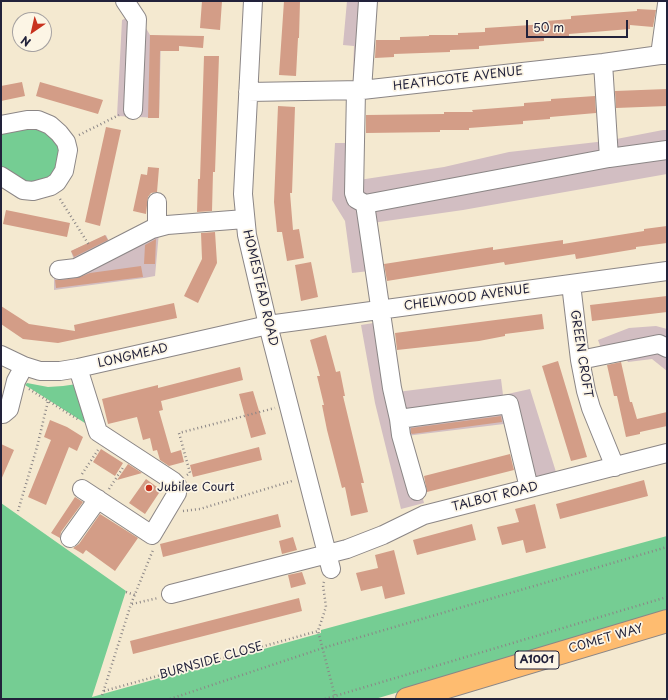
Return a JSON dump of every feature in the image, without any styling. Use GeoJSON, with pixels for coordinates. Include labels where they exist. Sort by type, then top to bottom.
{"type":"FeatureCollection","features":[{"type":"Feature","properties":{"kind":"main road","name":"COMET WAY"},"geometry":{"type":"LineString","coordinates":[[407,699],[667,621]]}},
{"type":"Feature","properties":{"kind":"street"},"geometry":{"type":"LineString","coordinates":[[125,1],[137,19],[133,110]]}},
{"type":"Feature","properties":{"kind":"street","name":"HOMESTEAD ROAD"},"geometry":{"type":"LineString","coordinates":[[253,1],[243,194],[247,235],[268,325],[329,562]]}},
{"type":"Feature","properties":{"kind":"street"},"geometry":{"type":"LineString","coordinates":[[368,1],[359,90],[354,193],[356,199],[366,204],[608,158],[667,150]]}},
{"type":"Feature","properties":{"kind":"street"},"geometry":{"type":"LineString","coordinates":[[663,55],[667,4]]}},
{"type":"Feature","properties":{"kind":"street","name":"HEATHCOTE AVENUE"},"geometry":{"type":"LineString","coordinates":[[248,92],[359,90],[663,55]]}},
{"type":"Feature","properties":{"kind":"street"},"geometry":{"type":"LineString","coordinates":[[603,63],[608,158]]}},
{"type":"Feature","properties":{"kind":"street"},"geometry":{"type":"LineString","coordinates":[[1,125],[27,120],[38,120],[50,125],[59,133],[66,142],[68,150],[64,171],[57,182],[51,186],[33,191],[23,190],[1,176]]}},
{"type":"Feature","properties":{"kind":"street"},"geometry":{"type":"LineString","coordinates":[[157,202],[157,222],[159,227]]}},
{"type":"Feature","properties":{"kind":"street"},"geometry":{"type":"LineString","coordinates":[[366,204],[392,388],[401,435],[417,491]]}},
{"type":"Feature","properties":{"kind":"street"},"geometry":{"type":"LineString","coordinates":[[59,270],[76,268],[152,229],[159,227],[167,225],[245,219]]}},
{"type":"Feature","properties":{"kind":"street","name":"CHELWOOD AVENUE"},"geometry":{"type":"LineString","coordinates":[[268,325],[667,271]]}},
{"type":"Feature","properties":{"kind":"street","name":"GREEN CROFT"},"geometry":{"type":"LineString","coordinates":[[570,284],[580,360],[586,391],[591,408],[615,467]]}},
{"type":"Feature","properties":{"kind":"street","name":"LONGMEAD"},"geometry":{"type":"LineString","coordinates":[[1,355],[20,374],[40,371],[60,371],[268,325]]}},
{"type":"Feature","properties":{"kind":"street"},"geometry":{"type":"LineString","coordinates":[[580,360],[659,344],[667,348]]}},
{"type":"Feature","properties":{"kind":"street"},"geometry":{"type":"LineString","coordinates":[[78,368],[102,435],[173,480],[177,485],[177,493],[152,535],[82,488]]}},
{"type":"Feature","properties":{"kind":"street"},"geometry":{"type":"LineString","coordinates":[[1,414],[9,409],[20,374]]}},
{"type":"Feature","properties":{"kind":"street"},"geometry":{"type":"LineString","coordinates":[[399,419],[509,404],[529,488]]}},
{"type":"Feature","properties":{"kind":"street","name":"TALBOT ROAD"},"geometry":{"type":"LineString","coordinates":[[329,562],[347,549],[383,535],[424,516],[667,453]]}},
{"type":"Feature","properties":{"kind":"street"},"geometry":{"type":"LineString","coordinates":[[70,538],[99,500]]}},
{"type":"Feature","properties":{"kind":"street"},"geometry":{"type":"LineString","coordinates":[[171,594],[329,562]]}},
{"type":"Feature","properties":{"kind":"path"},"geometry":{"type":"LineString","coordinates":[[66,142],[133,110]]}},
{"type":"Feature","properties":{"kind":"path"},"geometry":{"type":"LineString","coordinates":[[51,186],[97,258]]}},
{"type":"Feature","properties":{"kind":"path"},"geometry":{"type":"LineString","coordinates":[[20,374],[48,401],[102,435],[80,477],[82,488]]}},
{"type":"Feature","properties":{"kind":"path"},"geometry":{"type":"LineString","coordinates":[[18,512],[37,447],[48,401]]}},
{"type":"Feature","properties":{"kind":"path"},"geometry":{"type":"LineString","coordinates":[[177,485],[190,473],[179,433],[289,404]]}},
{"type":"Feature","properties":{"kind":"path"},"geometry":{"type":"LineString","coordinates":[[99,500],[132,454]]}},
{"type":"Feature","properties":{"kind":"path"},"geometry":{"type":"LineString","coordinates":[[165,514],[200,509],[308,476]]}},
{"type":"Feature","properties":{"kind":"path"},"geometry":{"type":"LineString","coordinates":[[101,699],[131,604],[155,545],[152,535]]}},
{"type":"Feature","properties":{"kind":"path"},"geometry":{"type":"LineString","coordinates":[[170,699],[323,648],[667,547]]}},
{"type":"Feature","properties":{"kind":"path"},"geometry":{"type":"LineString","coordinates":[[329,562],[323,585],[326,607],[318,632],[335,696]]}},
{"type":"Feature","properties":{"kind":"path"},"geometry":{"type":"LineString","coordinates":[[126,592],[135,594]]}},
{"type":"Feature","properties":{"kind":"path"},"geometry":{"type":"LineString","coordinates":[[131,604],[171,594]]}},
{"type":"Feature","properties":{"kind":"path"},"geometry":{"type":"LineString","coordinates":[[325,699],[667,597]]}},
{"type":"Feature","properties":{"kind":"path","name":"BURNSIDE CLOSE"},"geometry":{"type":"LineString","coordinates":[[104,691],[318,632]]}},
{"type":"Feature","properties":{"kind":"shaded area"},"geometry":{"type":"Polygon","coordinates":[[[347,1],[372,1],[367,77],[353,76],[354,46],[343,45],[347,1]]]}},
{"type":"Feature","properties":{"kind":"shaded area"},"geometry":{"type":"Polygon","coordinates":[[[137,13],[150,35],[161,36],[159,118],[117,116],[122,20],[137,13]]]}},
{"type":"Feature","properties":{"kind":"shaded area"},"geometry":{"type":"Polygon","coordinates":[[[667,130],[667,174],[463,210],[372,223],[378,270],[352,273],[345,221],[332,200],[335,143],[360,143],[359,180],[444,167],[509,152],[606,141],[667,130]]]}},
{"type":"Feature","properties":{"kind":"shaded area"},"geometry":{"type":"Polygon","coordinates":[[[160,221],[155,276],[54,290],[54,264],[74,260],[71,251],[106,235],[110,244],[160,221]]]}},
{"type":"Feature","properties":{"kind":"shaded area"},"geometry":{"type":"Polygon","coordinates":[[[386,321],[397,392],[501,379],[503,395],[530,389],[556,472],[523,479],[512,423],[406,436],[424,503],[401,509],[375,403],[361,325],[386,321]]]}},
{"type":"Feature","properties":{"kind":"shaded area"},"geometry":{"type":"Polygon","coordinates":[[[656,326],[667,329],[667,371],[652,359],[628,362],[624,355],[605,359],[598,340],[629,328],[656,326]]]}},
{"type":"Feature","properties":{"kind":"green space"},"geometry":{"type":"Polygon","coordinates":[[[32,124],[55,134],[62,157],[52,178],[28,185],[1,170],[1,131],[32,124]]]}},
{"type":"Feature","properties":{"kind":"green space"},"geometry":{"type":"Polygon","coordinates":[[[27,383],[48,387],[77,384],[88,425],[25,385],[27,383]]]}},
{"type":"Feature","properties":{"kind":"green space"},"geometry":{"type":"Polygon","coordinates":[[[1,503],[126,591],[92,697],[321,633],[321,630],[667,536],[667,613],[375,699],[1,699],[1,503]]]}},
{"type":"Feature","properties":{"kind":"building"},"geometry":{"type":"Polygon","coordinates":[[[202,1],[222,1],[220,30],[200,28],[202,1]]]}},
{"type":"Feature","properties":{"kind":"building"},"geometry":{"type":"Polygon","coordinates":[[[284,1],[300,1],[296,76],[279,75],[284,1]]]}},
{"type":"Feature","properties":{"kind":"building"},"geometry":{"type":"Polygon","coordinates":[[[637,9],[656,10],[653,27],[630,25],[630,29],[569,34],[569,36],[544,38],[544,41],[479,46],[479,49],[450,50],[450,52],[394,54],[394,57],[375,58],[376,40],[400,40],[400,37],[458,35],[458,33],[485,32],[485,28],[546,24],[546,21],[571,19],[571,16],[637,11],[637,9]]]}},
{"type":"Feature","properties":{"kind":"building"},"geometry":{"type":"Polygon","coordinates":[[[150,35],[204,36],[203,48],[179,46],[179,51],[160,51],[159,118],[148,118],[150,35]]]}},
{"type":"Feature","properties":{"kind":"building"},"geometry":{"type":"Polygon","coordinates":[[[204,56],[219,56],[215,172],[213,172],[212,211],[197,212],[198,179],[200,179],[204,56]]]}},
{"type":"Feature","properties":{"kind":"building"},"geometry":{"type":"Polygon","coordinates":[[[22,82],[25,96],[1,101],[1,86],[22,82]]]}},
{"type":"Feature","properties":{"kind":"building"},"geometry":{"type":"Polygon","coordinates":[[[40,82],[103,100],[98,114],[36,96],[40,82]]]}},
{"type":"Feature","properties":{"kind":"building"},"geometry":{"type":"Polygon","coordinates":[[[667,89],[667,106],[616,108],[615,91],[667,89]]]}},
{"type":"Feature","properties":{"kind":"building"},"geometry":{"type":"Polygon","coordinates":[[[595,96],[596,113],[550,117],[550,119],[523,121],[523,124],[469,128],[469,130],[366,133],[366,115],[473,112],[472,110],[524,106],[524,103],[551,101],[551,99],[595,96]]]}},
{"type":"Feature","properties":{"kind":"building"},"geometry":{"type":"Polygon","coordinates":[[[278,106],[295,107],[292,193],[290,193],[293,230],[299,229],[304,258],[287,261],[282,232],[277,232],[274,202],[278,106]]]}},
{"type":"Feature","properties":{"kind":"building"},"geometry":{"type":"Polygon","coordinates":[[[106,127],[121,130],[100,226],[85,222],[106,127]]]}},
{"type":"Feature","properties":{"kind":"building"},"geometry":{"type":"Polygon","coordinates":[[[148,167],[159,168],[157,192],[151,193],[148,197],[146,214],[133,211],[141,174],[147,175],[148,167]]]}},
{"type":"Feature","properties":{"kind":"building"},"geometry":{"type":"Polygon","coordinates":[[[6,210],[70,223],[67,237],[3,224],[6,210]]]}},
{"type":"Feature","properties":{"kind":"building"},"geometry":{"type":"Polygon","coordinates":[[[667,226],[667,243],[636,247],[636,249],[576,259],[575,254],[505,265],[504,262],[387,281],[384,264],[493,247],[493,250],[563,240],[563,244],[667,226]]]}},
{"type":"Feature","properties":{"kind":"building"},"geometry":{"type":"Polygon","coordinates":[[[215,232],[217,263],[198,303],[184,296],[202,259],[201,233],[215,232]]]}},
{"type":"Feature","properties":{"kind":"building"},"geometry":{"type":"Polygon","coordinates":[[[105,235],[108,240],[74,257],[71,251],[105,235]]]}},
{"type":"Feature","properties":{"kind":"building"},"geometry":{"type":"Polygon","coordinates":[[[156,239],[155,264],[144,264],[145,245],[156,239]]]}},
{"type":"Feature","properties":{"kind":"building"},"geometry":{"type":"Polygon","coordinates":[[[311,262],[318,297],[301,301],[295,265],[311,262]]]}},
{"type":"Feature","properties":{"kind":"building"},"geometry":{"type":"Polygon","coordinates":[[[141,266],[143,277],[56,288],[55,280],[77,278],[90,273],[141,266]]]}},
{"type":"Feature","properties":{"kind":"building"},"geometry":{"type":"Polygon","coordinates":[[[667,296],[667,312],[592,321],[590,305],[667,296]]]}},
{"type":"Feature","properties":{"kind":"building"},"geometry":{"type":"Polygon","coordinates":[[[174,303],[177,318],[58,343],[23,339],[1,324],[1,306],[29,324],[75,331],[74,325],[174,303]]]}},
{"type":"Feature","properties":{"kind":"building"},"geometry":{"type":"Polygon","coordinates":[[[542,314],[544,329],[505,334],[505,336],[479,341],[397,350],[395,333],[542,314]]]}},
{"type":"Feature","properties":{"kind":"building"},"geometry":{"type":"Polygon","coordinates":[[[326,335],[336,372],[340,371],[345,396],[343,396],[364,483],[361,483],[368,512],[351,516],[345,487],[342,488],[327,430],[322,405],[324,405],[317,376],[320,376],[310,340],[326,335]]]}},
{"type":"Feature","properties":{"kind":"building"},"geometry":{"type":"Polygon","coordinates":[[[558,361],[587,457],[571,461],[542,366],[558,361]]]}},
{"type":"Feature","properties":{"kind":"building"},"geometry":{"type":"Polygon","coordinates":[[[621,362],[630,402],[632,402],[637,419],[667,412],[667,426],[640,432],[640,434],[626,437],[617,396],[614,396],[607,365],[621,362]]]}},
{"type":"Feature","properties":{"kind":"building"},"geometry":{"type":"Polygon","coordinates":[[[240,367],[243,380],[161,401],[163,410],[159,411],[171,453],[181,450],[184,462],[169,466],[160,460],[157,450],[153,451],[150,438],[143,440],[137,417],[108,424],[102,399],[158,385],[158,388],[240,367]]]}},
{"type":"Feature","properties":{"kind":"building"},"geometry":{"type":"Polygon","coordinates":[[[253,391],[266,434],[251,438],[239,394],[253,391]]]}},
{"type":"Feature","properties":{"kind":"building"},"geometry":{"type":"Polygon","coordinates":[[[501,416],[502,422],[411,433],[411,428],[501,416]]]}},
{"type":"Feature","properties":{"kind":"building"},"geometry":{"type":"Polygon","coordinates":[[[50,420],[67,427],[83,437],[77,451],[69,447],[46,505],[28,497],[51,440],[44,437],[50,420]]]}},
{"type":"Feature","properties":{"kind":"building"},"geometry":{"type":"Polygon","coordinates":[[[1,444],[14,450],[1,480],[1,444]]]}},
{"type":"Feature","properties":{"kind":"building"},"geometry":{"type":"Polygon","coordinates":[[[259,447],[262,460],[193,477],[190,465],[259,447]]]}},
{"type":"Feature","properties":{"kind":"building"},"geometry":{"type":"Polygon","coordinates":[[[101,449],[123,463],[115,476],[93,462],[101,449]]]}},
{"type":"Feature","properties":{"kind":"building"},"geometry":{"type":"Polygon","coordinates":[[[510,454],[514,470],[427,492],[424,476],[510,454]]]}},
{"type":"Feature","properties":{"kind":"building"},"geometry":{"type":"Polygon","coordinates":[[[128,464],[142,473],[117,480],[128,464]]]}},
{"type":"Feature","properties":{"kind":"building","name":"Jubilee Court"},"geometry":{"type":"Polygon","coordinates":[[[146,479],[161,490],[145,514],[129,503],[146,479]]]}},
{"type":"Feature","properties":{"kind":"building"},"geometry":{"type":"Polygon","coordinates":[[[644,480],[648,496],[560,519],[556,504],[644,480]]]}},
{"type":"Feature","properties":{"kind":"building"},"geometry":{"type":"Polygon","coordinates":[[[75,497],[83,502],[61,532],[60,538],[51,533],[75,497]]]}},
{"type":"Feature","properties":{"kind":"building"},"geometry":{"type":"Polygon","coordinates":[[[535,504],[546,548],[526,553],[523,540],[502,545],[497,527],[519,522],[515,509],[535,504]]]}},
{"type":"Feature","properties":{"kind":"building"},"geometry":{"type":"Polygon","coordinates":[[[100,514],[138,538],[115,571],[86,550],[83,554],[73,548],[79,544],[100,514]]]}},
{"type":"Feature","properties":{"kind":"building"},"geometry":{"type":"Polygon","coordinates":[[[278,514],[281,527],[163,557],[160,544],[278,514]]]}},
{"type":"Feature","properties":{"kind":"building"},"geometry":{"type":"Polygon","coordinates":[[[472,524],[476,540],[417,555],[413,540],[472,524]]]}},
{"type":"Feature","properties":{"kind":"building"},"geometry":{"type":"Polygon","coordinates":[[[293,537],[297,550],[282,554],[279,541],[293,537]]]}},
{"type":"Feature","properties":{"kind":"building"},"geometry":{"type":"Polygon","coordinates":[[[394,550],[405,594],[385,599],[382,586],[361,591],[356,573],[378,568],[375,555],[394,550]]]}},
{"type":"Feature","properties":{"kind":"building"},"geometry":{"type":"Polygon","coordinates":[[[302,572],[306,584],[291,588],[288,575],[302,572]]]}},
{"type":"Feature","properties":{"kind":"building"},"geometry":{"type":"Polygon","coordinates":[[[299,598],[302,611],[133,654],[130,641],[299,598]]]}},
{"type":"Feature","properties":{"kind":"place","name":"Jubilee Court"},"geometry":{"type":"Point","coordinates":[149,488]}}]}
